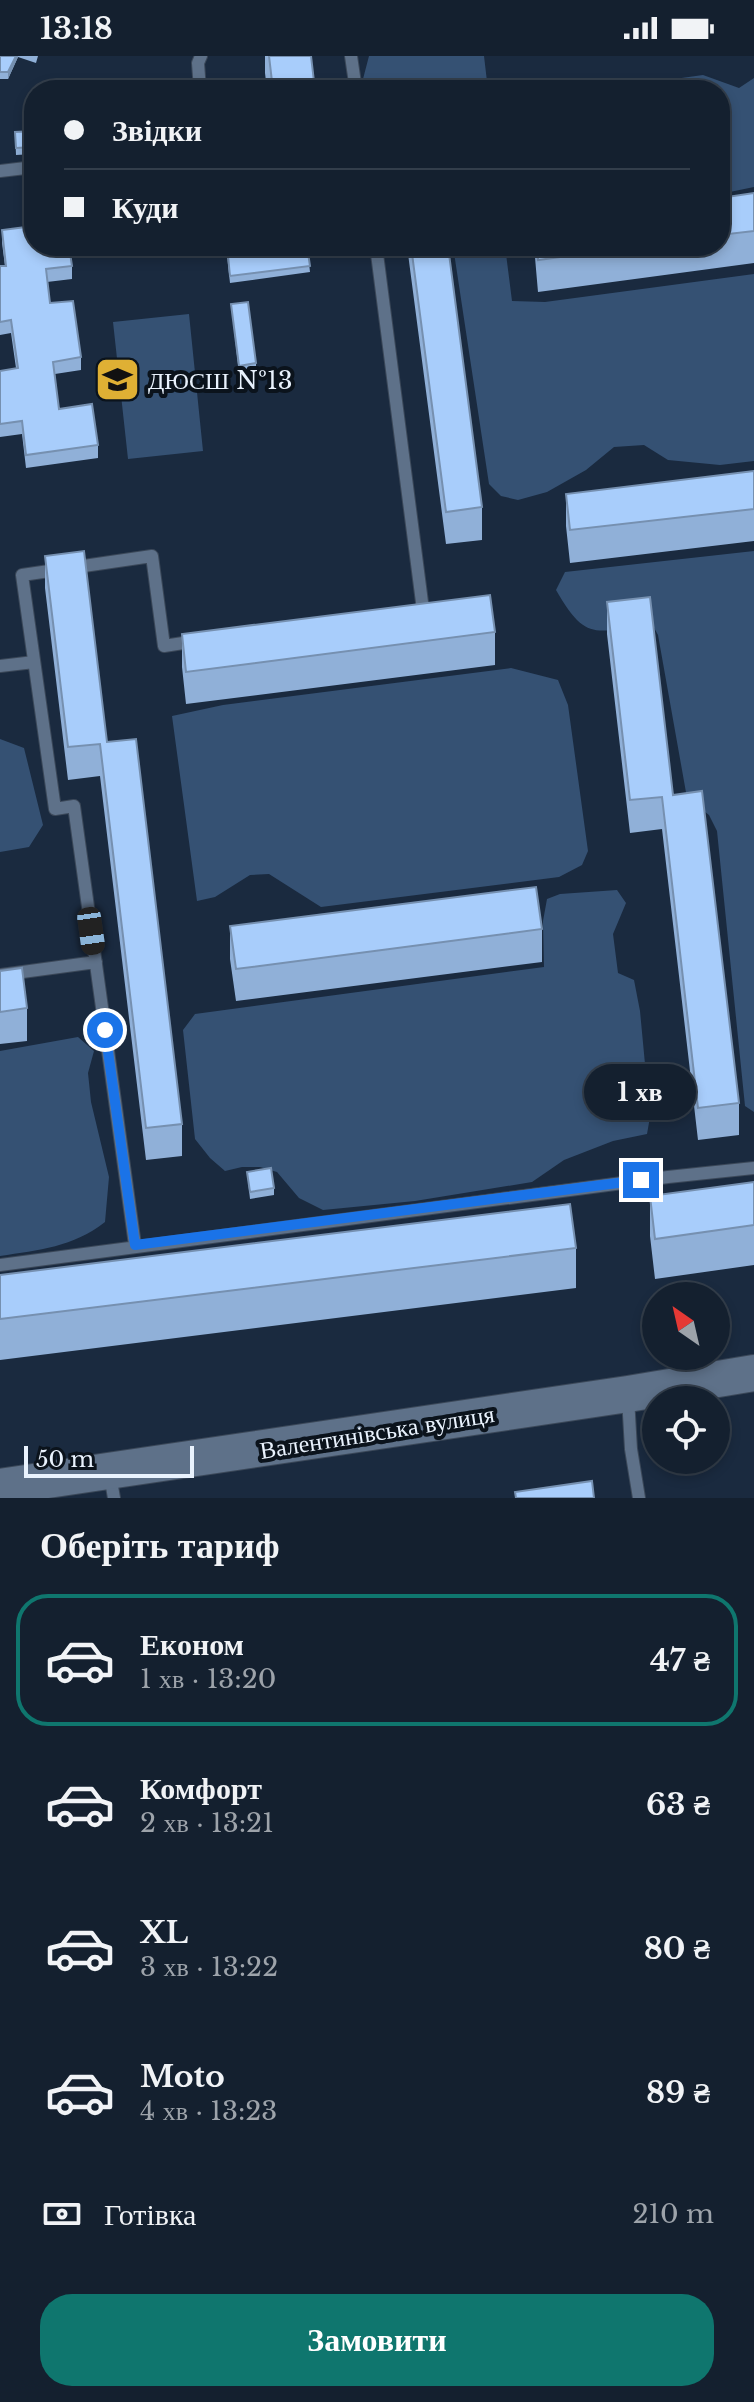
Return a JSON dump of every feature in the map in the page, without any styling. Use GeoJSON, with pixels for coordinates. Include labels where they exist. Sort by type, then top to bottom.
{"type":"FeatureCollection","features":[{"type":"Feature","properties":{"kind":"street","name":"Валентинівська вулиця"},"geometry":{"type":"LineString","coordinates":[[0,1487],[112,1485],[754,1373]]}},
{"type":"Feature","properties":{"kind":"lane"},"geometry":{"type":"LineString","coordinates":[[199,80],[198,63],[201,56]]}},
{"type":"Feature","properties":{"kind":"lane"},"geometry":{"type":"LineString","coordinates":[[351,56],[355,80]]}},
{"type":"Feature","properties":{"kind":"lane"},"geometry":{"type":"LineString","coordinates":[[0,171],[24,168]]}},
{"type":"Feature","properties":{"kind":"lane"},"geometry":{"type":"LineString","coordinates":[[377,256],[423,610],[407,612]]}},
{"type":"Feature","properties":{"kind":"lane"},"geometry":{"type":"LineString","coordinates":[[135,1245],[74,806],[55,809],[22,575],[152,556],[164,646],[210,639]]}},
{"type":"Feature","properties":{"kind":"lane"},"geometry":{"type":"LineString","coordinates":[[0,666],[34,662]]}},
{"type":"Feature","properties":{"kind":"lane"},"geometry":{"type":"LineString","coordinates":[[0,975],[96,962]]}},
{"type":"Feature","properties":{"kind":"lane"},"geometry":{"type":"LineString","coordinates":[[0,1265],[135,1245],[754,1168]]}},
{"type":"Feature","properties":{"kind":"lane"},"geometry":{"type":"LineString","coordinates":[[628,1394],[631,1449],[639,1498]]}},
{"type":"Feature","properties":{"kind":"shaded area"},"geometry":{"type":"Polygon","coordinates":[[[369,56],[484,56],[487,80],[363,80],[369,56]]]}},
{"type":"Feature","properties":{"kind":"shaded area"},"geometry":{"type":"Polygon","coordinates":[[[703,75],[717,80],[667,80],[703,75]]]}},
{"type":"Feature","properties":{"kind":"shaded area"},"geometry":{"type":"Polygon","coordinates":[[[754,78],[754,187],[730,192],[730,85],[739,88],[754,78]]]}},
{"type":"Feature","properties":{"kind":"shaded area"},"geometry":{"type":"Polygon","coordinates":[[[455,256],[506,256],[512,301],[545,302],[754,274],[754,461],[720,465],[668,460],[644,445],[614,447],[586,470],[547,492],[518,500],[501,496],[489,484],[455,256]]]}},
{"type":"Feature","properties":{"kind":"shaded area"},"geometry":{"type":"Polygon","coordinates":[[[189,314],[203,451],[128,459],[113,322],[189,314]]]}},
{"type":"Feature","properties":{"kind":"shaded area"},"geometry":{"type":"Polygon","coordinates":[[[754,551],[754,1112],[745,1106],[717,831],[709,815],[687,798],[658,635],[652,624],[605,631],[585,626],[576,619],[556,590],[565,572],[754,551]]]}},
{"type":"Feature","properties":{"kind":"shaded area"},"geometry":{"type":"Polygon","coordinates":[[[511,668],[558,680],[568,705],[588,851],[582,865],[559,877],[321,907],[269,874],[250,875],[215,897],[197,901],[172,716],[223,705],[511,668]]]}},
{"type":"Feature","properties":{"kind":"shaded area"},"geometry":{"type":"Polygon","coordinates":[[[0,739],[24,748],[43,825],[29,847],[0,852],[0,739]]]}},
{"type":"Feature","properties":{"kind":"shaded area"},"geometry":{"type":"Polygon","coordinates":[[[617,890],[626,903],[613,934],[618,973],[634,980],[640,1011],[650,1117],[647,1134],[613,1141],[564,1160],[532,1182],[415,1201],[323,1210],[299,1198],[277,1172],[260,1167],[225,1171],[195,1139],[183,1030],[195,1014],[544,967],[543,921],[547,899],[560,894],[617,890]]]}},
{"type":"Feature","properties":{"kind":"shaded area"},"geometry":{"type":"Polygon","coordinates":[[[78,1037],[94,1051],[88,1073],[91,1102],[109,1177],[105,1222],[68,1242],[0,1256],[0,1051],[78,1037]]]}},
{"type":"Feature","properties":{"kind":"building"},"geometry":{"type":"Polygon","coordinates":[[[0,56],[16,56],[8,72],[0,72],[0,56]]]}},
{"type":"Feature","properties":{"kind":"building"},"geometry":{"type":"Polygon","coordinates":[[[269,56],[311,56],[314,80],[272,80],[269,56]]]}},
{"type":"Feature","properties":{"kind":"building"},"geometry":{"type":"Polygon","coordinates":[[[15,132],[24,132],[24,148],[16,148],[15,132]]]}},
{"type":"Feature","properties":{"kind":"building"},"geometry":{"type":"Polygon","coordinates":[[[754,193],[754,231],[730,234],[730,197],[754,193]]]}},
{"type":"Feature","properties":{"kind":"building"},"geometry":{"type":"Polygon","coordinates":[[[24,227],[24,256],[70,256],[72,266],[46,269],[50,303],[73,301],[81,357],[53,362],[59,409],[92,404],[98,445],[26,455],[22,421],[0,424],[0,371],[18,368],[11,320],[0,322],[0,266],[6,266],[2,230],[24,227]]]}},
{"type":"Feature","properties":{"kind":"building"},"geometry":{"type":"Polygon","coordinates":[[[228,256],[308,256],[310,266],[230,276],[228,256]]]}},
{"type":"Feature","properties":{"kind":"building"},"geometry":{"type":"Polygon","coordinates":[[[412,256],[449,256],[482,507],[446,512],[412,256]]]}},
{"type":"Feature","properties":{"kind":"building"},"geometry":{"type":"Polygon","coordinates":[[[538,256],[567,256],[538,260],[538,256]]]}},
{"type":"Feature","properties":{"kind":"building"},"geometry":{"type":"Polygon","coordinates":[[[248,302],[256,363],[239,366],[231,304],[248,302]]]}},
{"type":"Feature","properties":{"kind":"building"},"geometry":{"type":"Polygon","coordinates":[[[754,471],[754,509],[570,530],[566,494],[754,471]]]}},
{"type":"Feature","properties":{"kind":"building"},"geometry":{"type":"Polygon","coordinates":[[[84,551],[107,742],[136,739],[182,1124],[146,1128],[100,744],[68,747],[45,556],[84,551]]]}},
{"type":"Feature","properties":{"kind":"building"},"geometry":{"type":"Polygon","coordinates":[[[490,595],[495,632],[186,672],[182,634],[490,595]]]}},
{"type":"Feature","properties":{"kind":"building"},"geometry":{"type":"Polygon","coordinates":[[[650,597],[673,795],[702,791],[739,1103],[698,1108],[662,797],[630,800],[607,602],[650,597]]]}},
{"type":"Feature","properties":{"kind":"building"},"geometry":{"type":"Polygon","coordinates":[[[536,887],[542,929],[236,969],[230,926],[536,887]]]}},
{"type":"Feature","properties":{"kind":"building"},"geometry":{"type":"Polygon","coordinates":[[[22,968],[27,1008],[0,1012],[0,971],[22,968]]]}},
{"type":"Feature","properties":{"kind":"building"},"geometry":{"type":"Polygon","coordinates":[[[271,1168],[274,1188],[250,1192],[247,1172],[271,1168]]]}},
{"type":"Feature","properties":{"kind":"building"},"geometry":{"type":"Polygon","coordinates":[[[754,1182],[754,1225],[655,1239],[650,1196],[754,1182]]]}},
{"type":"Feature","properties":{"kind":"building"},"geometry":{"type":"Polygon","coordinates":[[[570,1204],[576,1248],[0,1319],[0,1275],[570,1204]]]}},
{"type":"Feature","properties":{"kind":"building"},"geometry":{"type":"Polygon","coordinates":[[[592,1481],[594,1498],[516,1498],[515,1492],[592,1481]]]}},
{"type":"Feature","properties":{"kind":"place","name":"ДЮСШ №13"},"geometry":{"type":"Point","coordinates":[117,380]}},
{"type":"Feature","properties":{"kind":"route"},"geometry":{"type":"LineString","coordinates":[[105,1030],[135,1245],[641,1180]]}}]}
